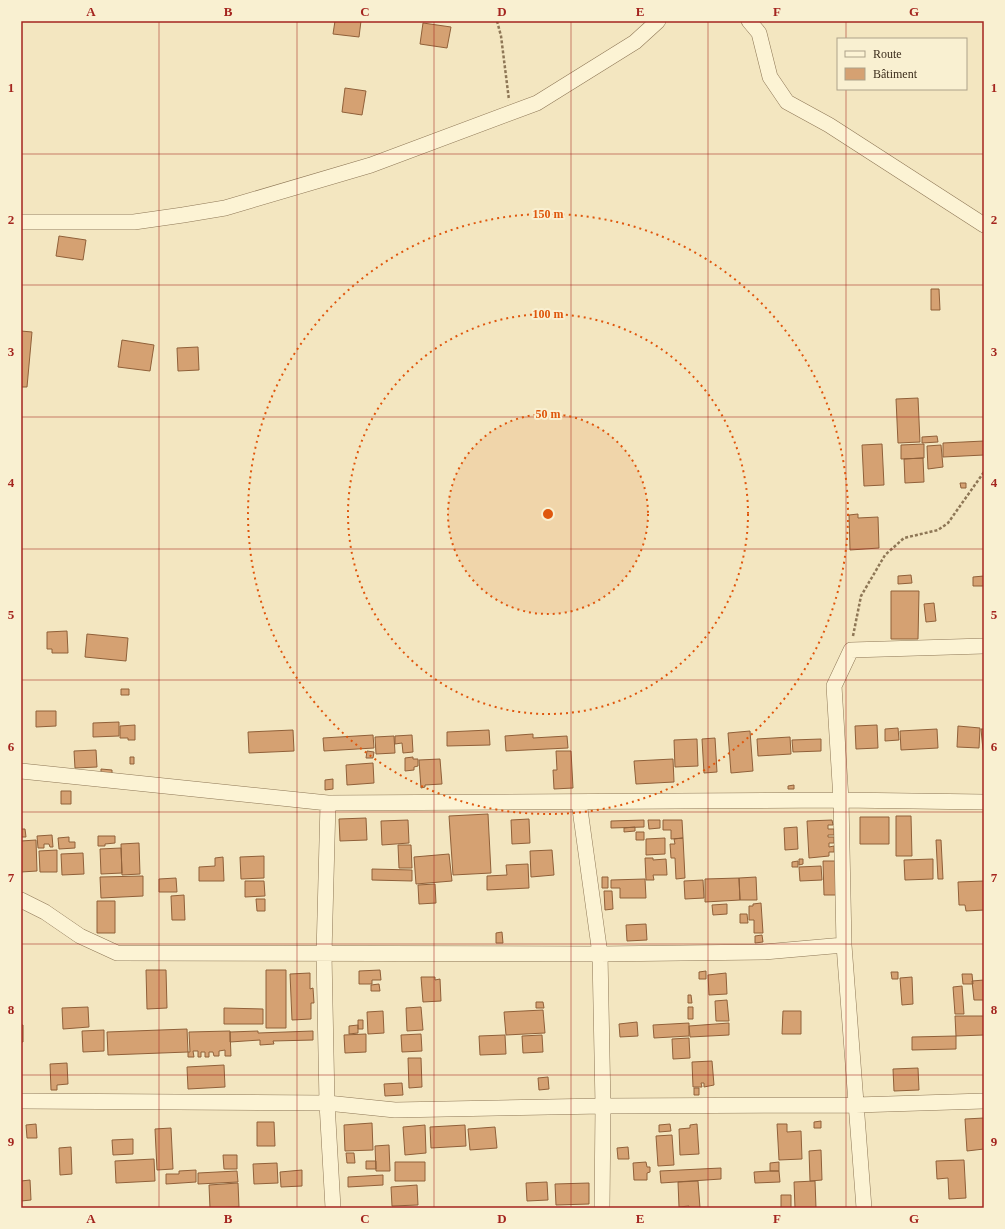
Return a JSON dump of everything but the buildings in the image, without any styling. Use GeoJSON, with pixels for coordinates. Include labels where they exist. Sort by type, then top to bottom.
{"type":"FeatureCollection","features":[{"type":"Feature","properties":{"kind":"street"},"geometry":{"type":"LineString","coordinates":[[21,222],[134,222],[224,208],[371,165],[537,102],[635,42],[658,21]]}},
{"type":"Feature","properties":{"kind":"street"},"geometry":{"type":"LineString","coordinates":[[749,21],[759,33],[770,77],[788,102],[829,125],[984,224]]}},
{"type":"Feature","properties":{"kind":"street"},"geometry":{"type":"LineString","coordinates":[[864,1208],[844,945],[841,800],[834,686],[851,650],[984,646]]}},
{"type":"Feature","properties":{"kind":"street"},"geometry":{"type":"LineString","coordinates":[[21,771],[328,802],[841,800],[984,802]]}},
{"type":"Feature","properties":{"kind":"street"},"geometry":{"type":"LineString","coordinates":[[328,802],[324,954],[327,1103],[332,1208]]}},
{"type":"Feature","properties":{"kind":"street"},"geometry":{"type":"LineString","coordinates":[[579,802],[600,954],[603,1106],[602,1208]]}},
{"type":"Feature","properties":{"kind":"street"},"geometry":{"type":"LineString","coordinates":[[21,900],[45,912],[80,936],[117,953],[600,954],[764,952],[844,945]]}},
{"type":"Feature","properties":{"kind":"street"},"geometry":{"type":"LineString","coordinates":[[21,1101],[327,1103],[395,1110],[984,1101]]}},
{"type":"Feature","properties":{"kind":"path"},"geometry":{"type":"LineString","coordinates":[[497,21],[501,36],[510,112]]}},
{"type":"Feature","properties":{"kind":"path"},"geometry":{"type":"LineString","coordinates":[[851,650],[861,596],[885,555],[904,538],[938,530],[948,523],[984,472]]}}]}
